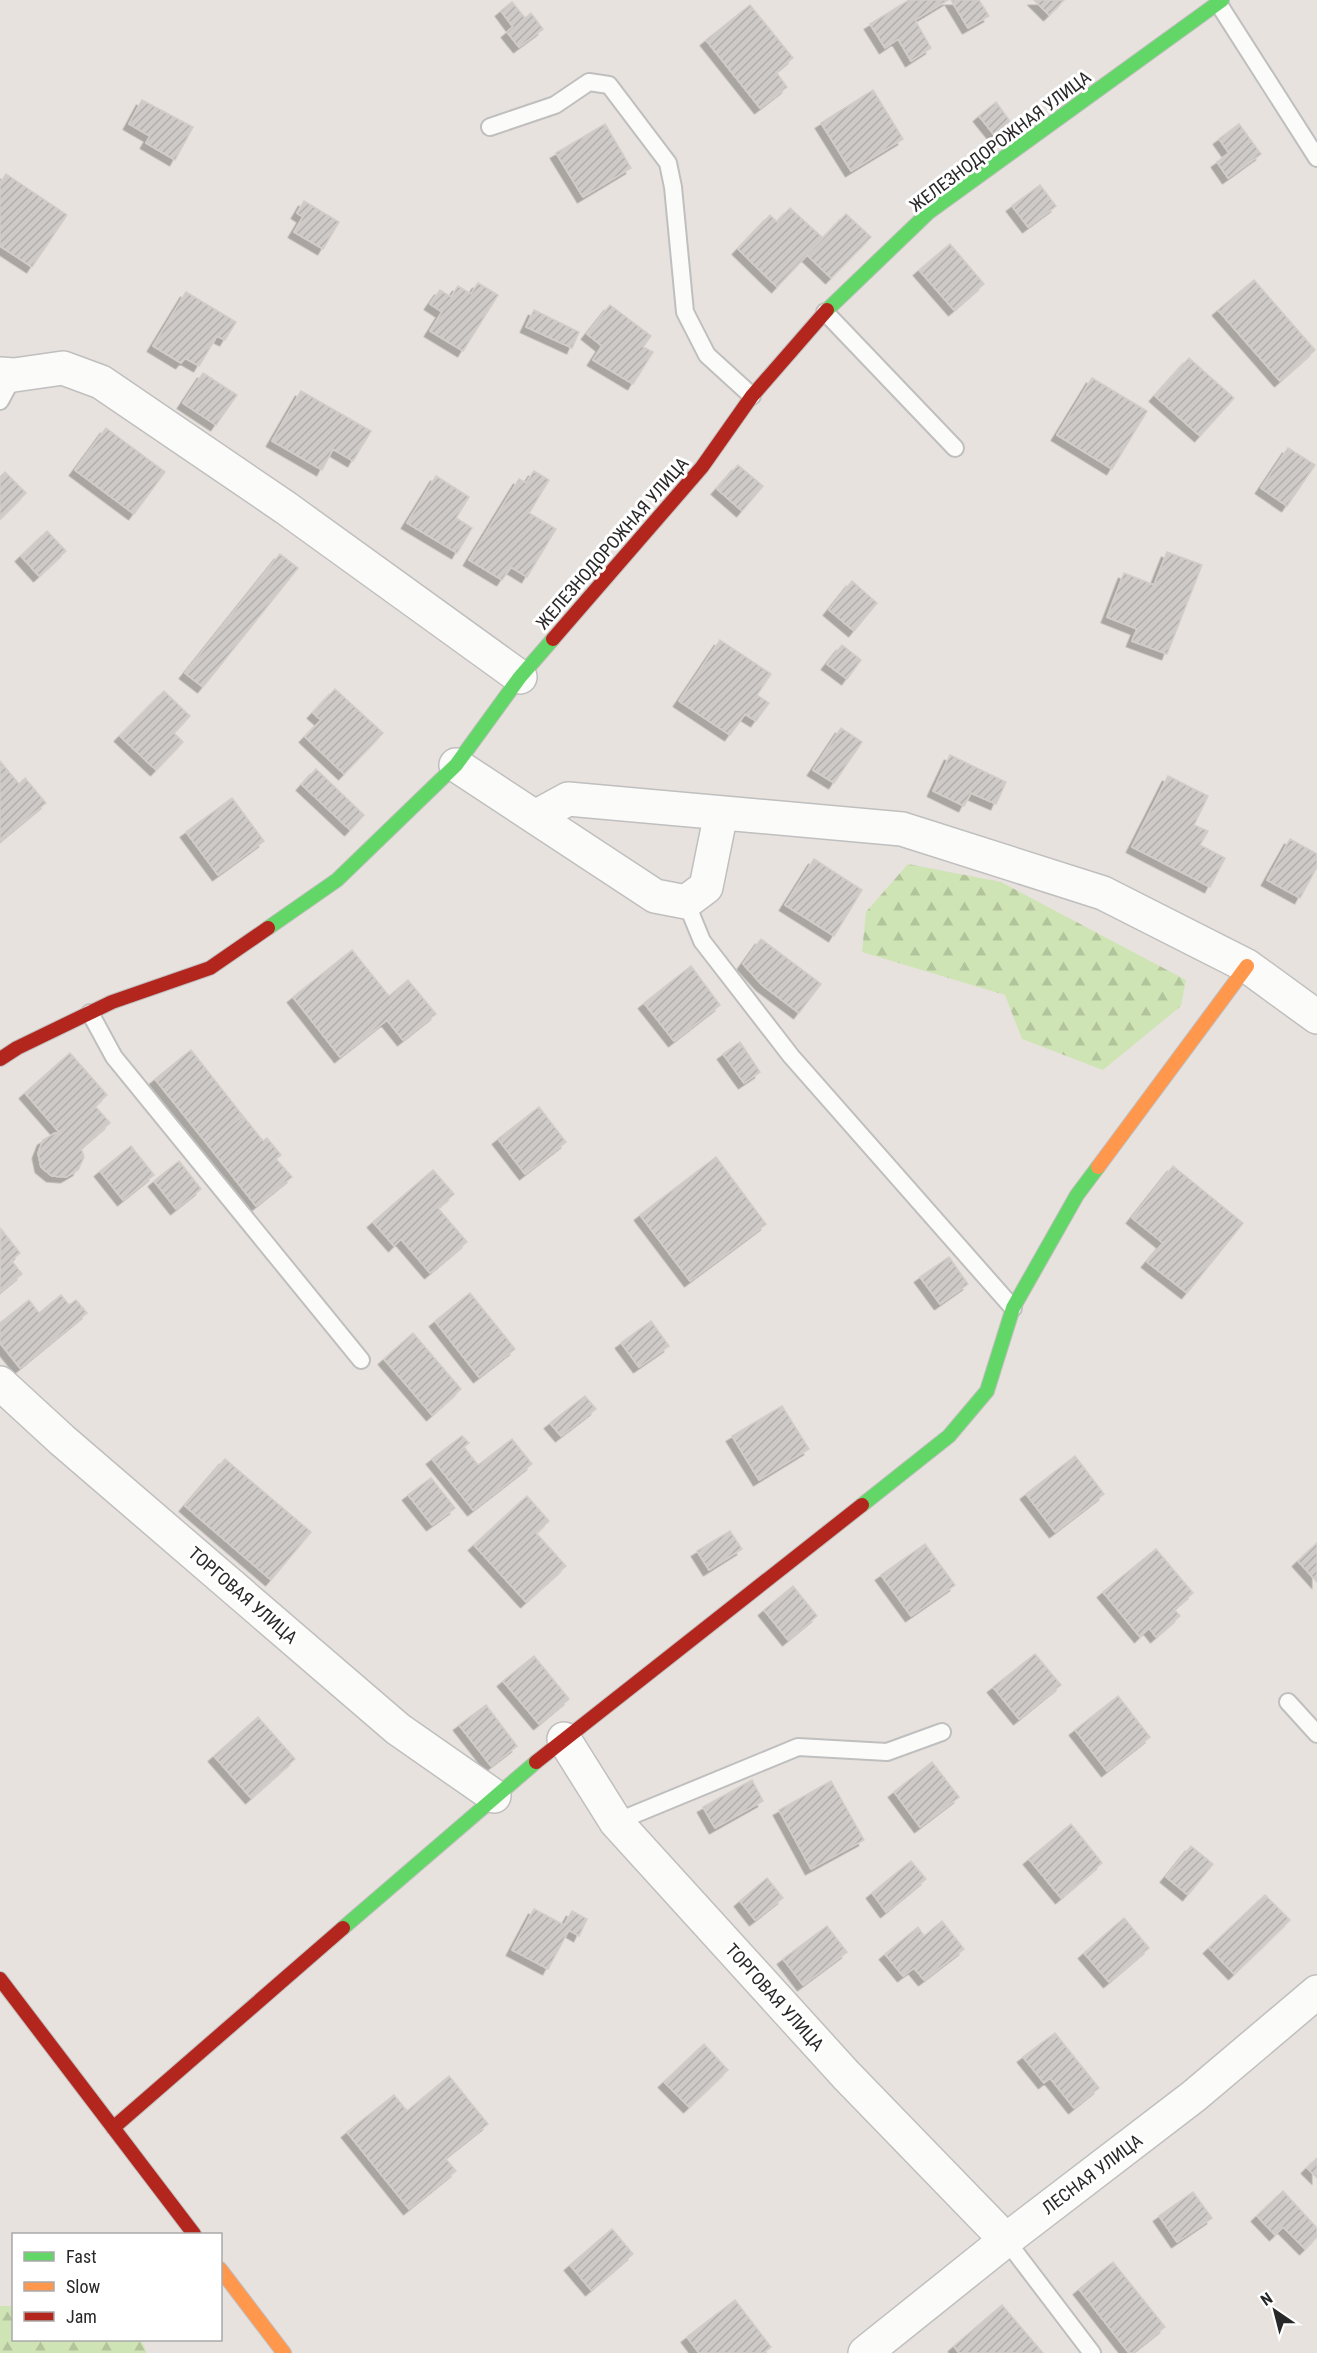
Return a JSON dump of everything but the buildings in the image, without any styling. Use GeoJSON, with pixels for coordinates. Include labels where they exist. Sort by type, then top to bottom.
{"type":"FeatureCollection","features":[{"type":"Feature","properties":{"kind":"street","name":"ЖЕЛЕЗНОДОРОЖНАЯ УЛИЦА"},"geometry":{"type":"LineString","coordinates":[[0,1059],[17,1048],[112,1002],[210,968],[337,880],[456,765],[520,677],[702,467],[752,396],[825,312],[930,212],[1220,2]]}},
{"type":"Feature","properties":{"kind":"street"},"geometry":{"type":"LineString","coordinates":[[5,383],[63,368],[101,382],[286,508],[520,677]]}},
{"type":"Feature","properties":{"kind":"street"},"geometry":{"type":"LineString","coordinates":[[456,765],[655,896],[686,902],[706,887],[721,813]]}},
{"type":"Feature","properties":{"kind":"street"},"geometry":{"type":"LineString","coordinates":[[535,817],[568,799],[902,829],[1103,893],[1247,966],[1317,1017]]}},
{"type":"Feature","properties":{"kind":"street"},"geometry":{"type":"LineString","coordinates":[[113,2128],[495,1796],[564,1739],[949,1437],[987,1391],[1012,1308],[1077,1196],[1247,966]]}},
{"type":"Feature","properties":{"kind":"street","name":"ТОРГОВАЯ УЛИЦА"},"geometry":{"type":"LineString","coordinates":[[0,1383],[62,1440],[398,1730],[495,1796]]}},
{"type":"Feature","properties":{"kind":"street","name":"ТОРГОВАЯ УЛИЦА"},"geometry":{"type":"LineString","coordinates":[[564,1739],[616,1822],[846,2075],[1006,2240]]}},
{"type":"Feature","properties":{"kind":"street"},"geometry":{"type":"LineString","coordinates":[[0,1978],[192,2233]]}},
{"type":"Feature","properties":{"kind":"street","name":"ЛЕСНАЯ УЛИЦА"},"geometry":{"type":"LineString","coordinates":[[865,2353],[1006,2240],[1194,2096],[1317,1992]]}},
{"type":"Feature","properties":{"kind":"street"},"geometry":{"type":"LineString","coordinates":[[222,2272],[284,2353]]}},
{"type":"Feature","properties":{"kind":"lane"},"geometry":{"type":"LineString","coordinates":[[1220,2],[1317,158]]}},
{"type":"Feature","properties":{"kind":"lane"},"geometry":{"type":"LineString","coordinates":[[490,127],[555,105],[589,82],[609,85],[668,163],[673,187],[685,312],[707,355],[752,396]]}},
{"type":"Feature","properties":{"kind":"lane"},"geometry":{"type":"LineString","coordinates":[[825,312],[955,448]]}},
{"type":"Feature","properties":{"kind":"lane"},"geometry":{"type":"LineString","coordinates":[[686,902],[702,940],[791,1056],[1012,1308]]}},
{"type":"Feature","properties":{"kind":"lane"},"geometry":{"type":"LineString","coordinates":[[90,1013],[114,1057],[361,1360]]}},
{"type":"Feature","properties":{"kind":"lane"},"geometry":{"type":"LineString","coordinates":[[1288,1702],[1317,1734]]}},
{"type":"Feature","properties":{"kind":"lane"},"geometry":{"type":"LineString","coordinates":[[616,1822],[798,1747],[887,1752],[942,1732]]}},
{"type":"Feature","properties":{"kind":"lane"},"geometry":{"type":"LineString","coordinates":[[1006,2240],[1092,2353]]}},
{"type":"Feature","properties":{"kind":"green space"},"geometry":{"type":"Polygon","coordinates":[[[908,864],[1001,882],[1186,980],[1181,1006],[1103,1070],[1022,1039],[1005,995],[862,952],[866,912],[908,864]]]}},
{"type":"Feature","properties":{"kind":"green space"},"geometry":{"type":"Polygon","coordinates":[[[0,2306],[12,2306],[12,2341],[141,2341],[147,2353],[0,2353],[0,2306]]]}},
{"type":"Feature","properties":{"kind":"traffic: fast"},"geometry":{"type":"LineString","coordinates":[[827,310],[929,212],[1222,0]]}},
{"type":"Feature","properties":{"kind":"traffic: fast"},"geometry":{"type":"LineString","coordinates":[[268,928],[337,880],[456,765],[520,677],[553,639]]}},
{"type":"Feature","properties":{"kind":"traffic: fast"},"geometry":{"type":"LineString","coordinates":[[862,1505],[949,1436],[987,1391],[1013,1308],[1077,1195],[1098,1167]]}},
{"type":"Feature","properties":{"kind":"traffic: fast"},"geometry":{"type":"LineString","coordinates":[[343,1928],[536,1762]]}},
{"type":"Feature","properties":{"kind":"traffic: slow"},"geometry":{"type":"LineString","coordinates":[[1098,1167],[1247,966]]}},
{"type":"Feature","properties":{"kind":"traffic: slow"},"geometry":{"type":"LineString","coordinates":[[222,2272],[284,2353]]}},
{"type":"Feature","properties":{"kind":"traffic: jam"},"geometry":{"type":"LineString","coordinates":[[553,639],[702,467],[752,396],[827,310]]}},
{"type":"Feature","properties":{"kind":"traffic: jam"},"geometry":{"type":"LineString","coordinates":[[0,1059],[17,1048],[112,1002],[210,968],[268,928]]}},
{"type":"Feature","properties":{"kind":"traffic: jam"},"geometry":{"type":"LineString","coordinates":[[536,1762],[862,1505]]}},
{"type":"Feature","properties":{"kind":"traffic: jam"},"geometry":{"type":"LineString","coordinates":[[113,2128],[343,1928]]}},
{"type":"Feature","properties":{"kind":"traffic: jam"},"geometry":{"type":"LineString","coordinates":[[0,1979],[193,2233]]}}]}
